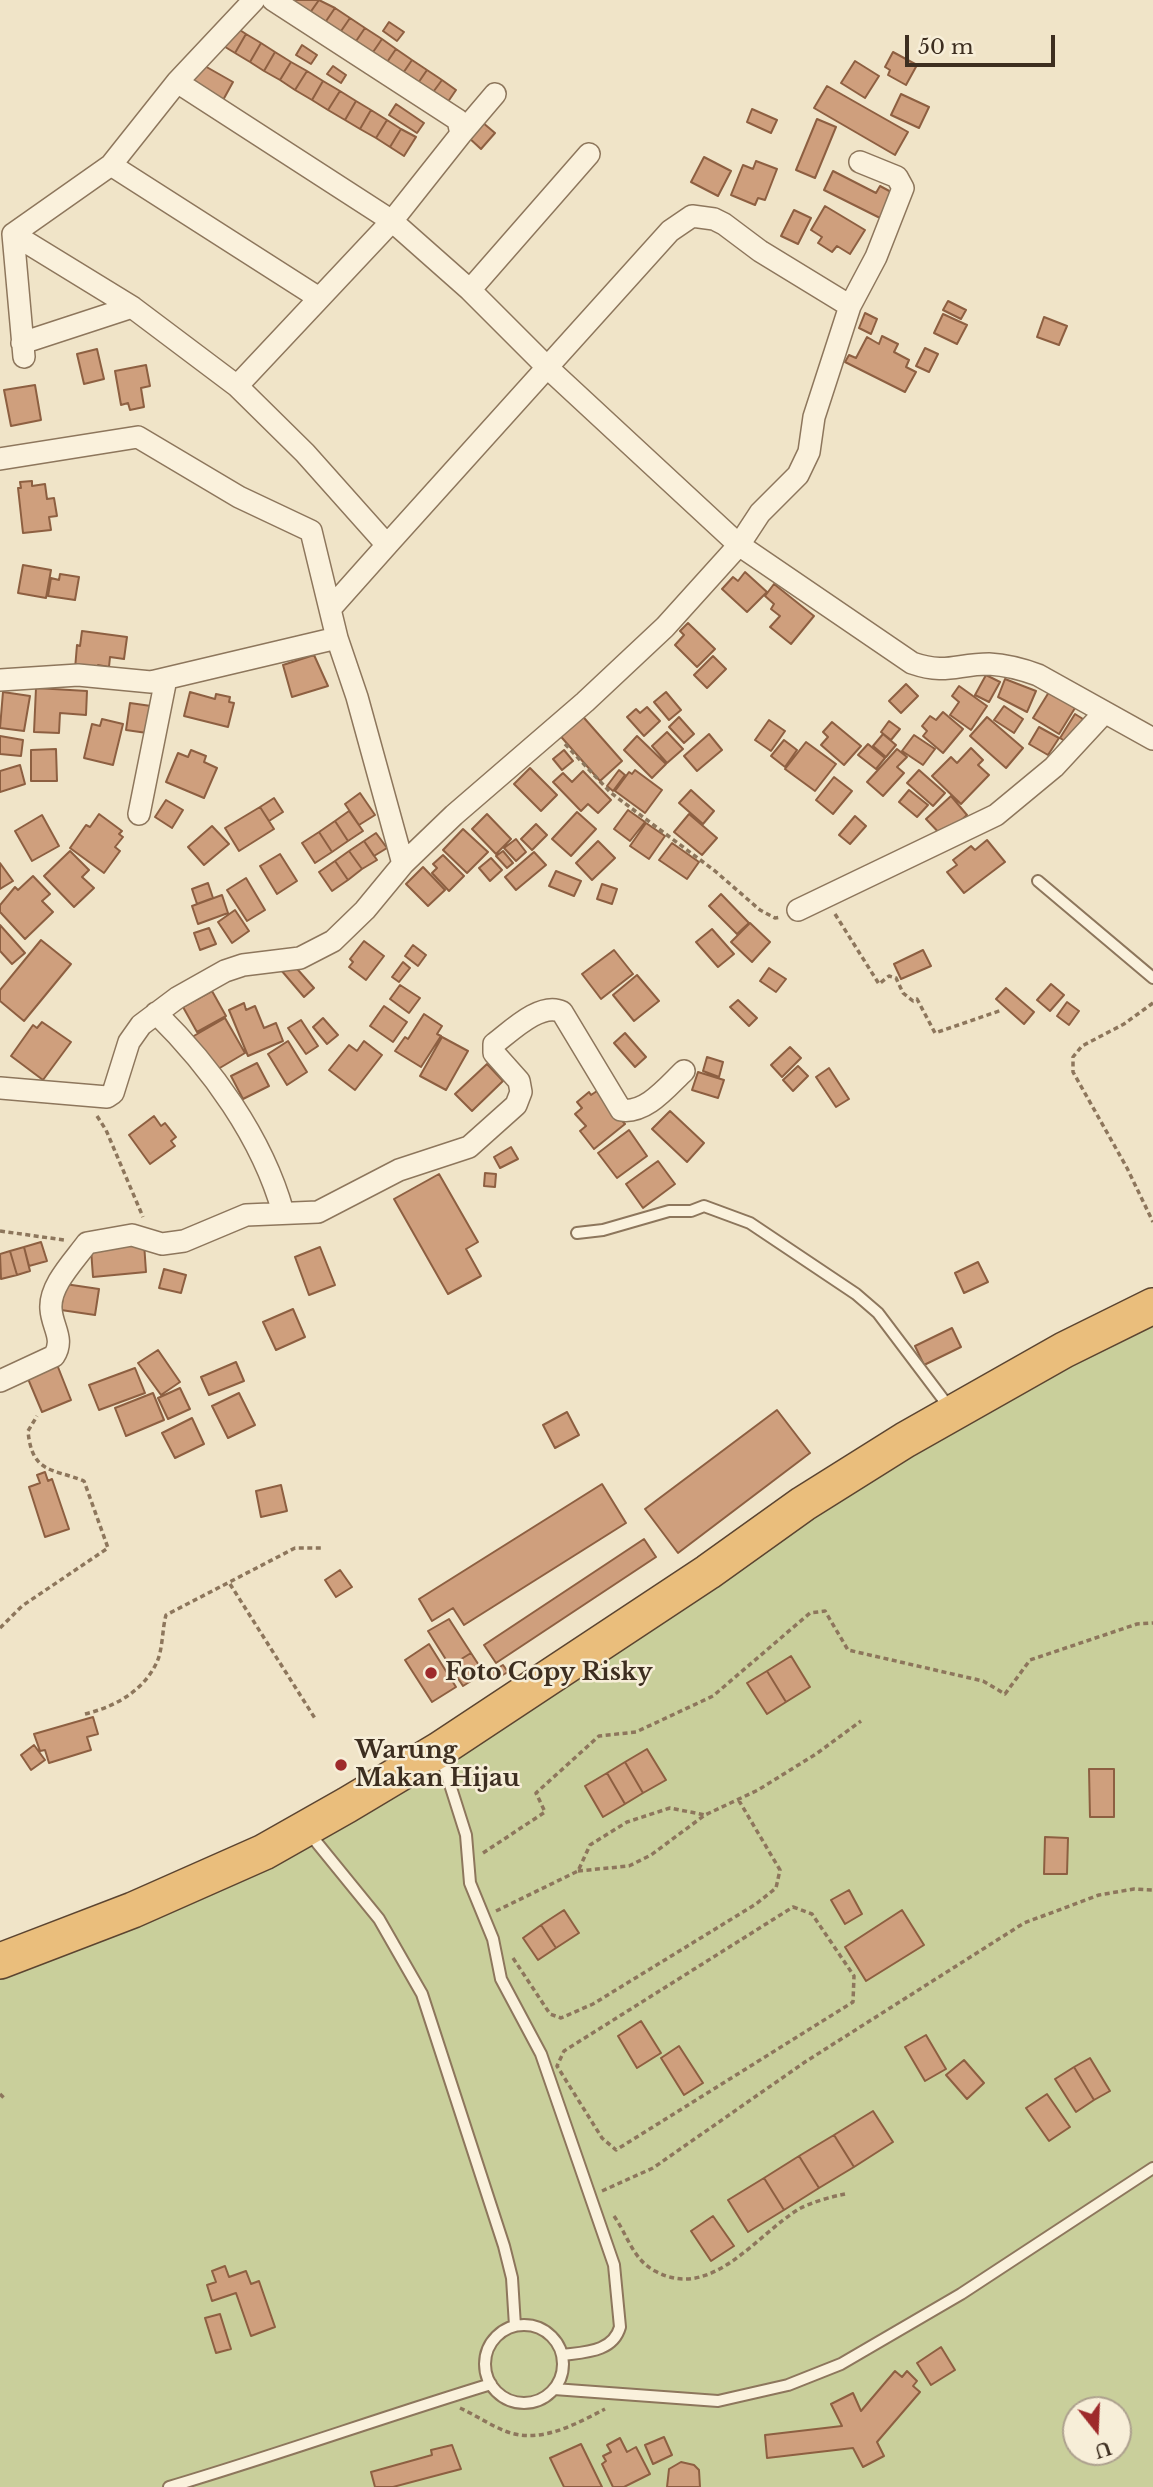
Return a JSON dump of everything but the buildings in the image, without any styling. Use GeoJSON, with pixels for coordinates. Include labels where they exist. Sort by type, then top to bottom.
{"type":"FeatureCollection","features":[{"type":"Feature","properties":{"kind":"highway"},"geometry":{"type":"LineString","coordinates":[[0,1961],[133,1910],[264,1852],[305,1829],[439,1750],[708,1572],[803,1504],[953,1411],[1153,1306]]}},
{"type":"Feature","properties":{"kind":"street"},"geometry":{"type":"LineString","coordinates":[[13,234],[111,165],[177,82],[254,0]]}},
{"type":"Feature","properties":{"kind":"street"},"geometry":{"type":"LineString","coordinates":[[273,0],[458,121],[461,134]]}},
{"type":"Feature","properties":{"kind":"street"},"geometry":{"type":"LineString","coordinates":[[177,82],[392,221],[470,290],[548,369],[738,545],[912,663],[935,671],[992,664],[1020,669],[1038,675],[1103,714],[1153,739]]}},
{"type":"Feature","properties":{"kind":"street"},"geometry":{"type":"LineString","coordinates":[[237,386],[392,221],[495,94]]}},
{"type":"Feature","properties":{"kind":"street"},"geometry":{"type":"LineString","coordinates":[[470,290],[589,154]]}},
{"type":"Feature","properties":{"kind":"street"},"geometry":{"type":"LineString","coordinates":[[0,1088],[107,1097],[113,1093],[129,1042],[141,1025],[156,1013],[225,971],[243,965],[300,958],[321,950],[365,910],[403,864],[665,627],[738,545],[760,513],[798,475],[808,452],[814,417],[850,306],[876,257],[903,188],[897,177],[860,162]]}},
{"type":"Feature","properties":{"kind":"street"},"geometry":{"type":"LineString","coordinates":[[111,165],[319,298]]}},
{"type":"Feature","properties":{"kind":"street"},"geometry":{"type":"LineString","coordinates":[[330,609],[670,231],[692,216],[714,219],[760,251],[850,306]]}},
{"type":"Feature","properties":{"kind":"street"},"geometry":{"type":"LineString","coordinates":[[13,234],[132,307],[237,386],[305,453],[387,545]]}},
{"type":"Feature","properties":{"kind":"street"},"geometry":{"type":"LineString","coordinates":[[13,234],[23,350],[132,307]]}},
{"type":"Feature","properties":{"kind":"street"},"geometry":{"type":"LineString","coordinates":[[0,459],[138,437],[239,498],[311,531],[337,638],[357,697],[403,864]]}},
{"type":"Feature","properties":{"kind":"street"},"geometry":{"type":"LineString","coordinates":[[0,680],[78,675],[123,681],[166,680],[337,638]]}},
{"type":"Feature","properties":{"kind":"street"},"geometry":{"type":"LineString","coordinates":[[139,814],[166,680]]}},
{"type":"Feature","properties":{"kind":"street"},"geometry":{"type":"LineString","coordinates":[[799,910],[822,895],[874,875],[996,816],[1054,767],[1103,714]]}},
{"type":"Feature","properties":{"kind":"street"},"geometry":{"type":"LineString","coordinates":[[0,1381],[54,1356],[60,1341],[50,1308],[55,1289],[87,1243],[132,1235],[162,1244],[184,1241],[246,1215],[318,1212],[399,1170],[470,1147],[516,1105],[521,1092],[519,1081],[494,1053],[494,1044],[547,1009],[562,1012],[621,1110],[631,1112],[642,1107],[684,1071]]}},
{"type":"Feature","properties":{"kind":"street"},"geometry":{"type":"LineString","coordinates":[[156,1013],[185,1042],[251,1136],[272,1173],[283,1212]]}},
{"type":"Feature","properties":{"kind":"lane"},"geometry":{"type":"LineString","coordinates":[[1038,881],[1153,978]]}},
{"type":"Feature","properties":{"kind":"lane"},"geometry":{"type":"LineString","coordinates":[[577,1233],[603,1230],[669,1211],[691,1211],[704,1206],[750,1223],[856,1294],[878,1313],[953,1411]]}},
{"type":"Feature","properties":{"kind":"lane"},"geometry":{"type":"LineString","coordinates":[[439,1750],[466,1835],[470,1883],[493,1939],[501,1979],[541,2054],[614,2265],[620,2327],[617,2337],[606,2347],[563,2355]]}},
{"type":"Feature","properties":{"kind":"lane"},"geometry":{"type":"LineString","coordinates":[[305,1829],[337,1864],[379,1919],[422,1994],[504,2246],[512,2278],[515,2326]]}},
{"type":"Feature","properties":{"kind":"lane"},"geometry":{"type":"LineString","coordinates":[[554,2389],[631,2392],[682,2401],[718,2401],[789,2385],[841,2364],[961,2294],[1153,2168]]}},
{"type":"Feature","properties":{"kind":"lane"},"geometry":{"type":"LineString","coordinates":[[515,2326],[539,2328],[550,2334],[563,2355],[564,2367],[554,2389],[545,2397],[521,2403],[499,2393],[486,2373],[488,2349],[495,2339],[515,2326]]}},
{"type":"Feature","properties":{"kind":"lane"},"geometry":{"type":"LineString","coordinates":[[169,2487],[224,2472],[389,2414],[491,2384]]}},
{"type":"Feature","properties":{"kind":"path"},"geometry":{"type":"LineString","coordinates":[[552,729],[599,783],[705,863],[760,910],[775,918],[799,910]]}},
{"type":"Feature","properties":{"kind":"path"},"geometry":{"type":"LineString","coordinates":[[822,895],[879,984],[889,975],[896,978],[903,993],[913,1001],[916,999],[935,1033],[1002,1010]]}},
{"type":"Feature","properties":{"kind":"path"},"geometry":{"type":"LineString","coordinates":[[1153,1003],[1125,1024],[1082,1046],[1073,1057],[1073,1072],[1127,1168],[1153,1222]]}},
{"type":"Feature","properties":{"kind":"path"},"geometry":{"type":"LineString","coordinates":[[85,1097],[111,1141],[141,1210],[148,1240]]}},
{"type":"Feature","properties":{"kind":"path"},"geometry":{"type":"LineString","coordinates":[[0,1231],[87,1243]]}},
{"type":"Feature","properties":{"kind":"path"},"geometry":{"type":"LineString","coordinates":[[0,1628],[22,1606],[108,1548],[85,1481],[40,1465],[32,1455],[28,1431],[37,1416]]}},
{"type":"Feature","properties":{"kind":"path"},"geometry":{"type":"LineString","coordinates":[[85,1714],[119,1703],[141,1684],[157,1663],[166,1615],[295,1548],[324,1548]]}},
{"type":"Feature","properties":{"kind":"path"},"geometry":{"type":"LineString","coordinates":[[230,1584],[316,1720]]}},
{"type":"Feature","properties":{"kind":"path"},"geometry":{"type":"LineString","coordinates":[[467,1860],[493,1849],[545,1812],[537,1793],[599,1735],[636,1732],[713,1696],[810,1612],[825,1611],[848,1650],[983,1681],[1005,1694],[1030,1660],[1137,1624],[1153,1623]]}},
{"type":"Feature","properties":{"kind":"path"},"geometry":{"type":"LineString","coordinates":[[484,1916],[578,1871],[629,1866],[651,1855],[705,1815],[816,1754],[861,1721]]}},
{"type":"Feature","properties":{"kind":"path"},"geometry":{"type":"LineString","coordinates":[[493,1939],[504,1942],[550,2014],[561,2018],[593,2004],[756,1904],[776,1888],[780,1870],[738,1799]]}},
{"type":"Feature","properties":{"kind":"path"},"geometry":{"type":"LineString","coordinates":[[578,1871],[590,1845],[627,1822],[670,1808],[705,1815]]}},
{"type":"Feature","properties":{"kind":"path"},"geometry":{"type":"LineString","coordinates":[[590,2196],[653,2168],[805,2062],[1024,1923],[1099,1895],[1134,1889],[1153,1890]]}},
{"type":"Feature","properties":{"kind":"path"},"geometry":{"type":"LineString","coordinates":[[793,1907],[812,1914],[854,1976],[853,2002],[616,2150],[603,2138],[557,2066],[564,2051],[793,1907]]}},
{"type":"Feature","properties":{"kind":"path"},"geometry":{"type":"LineString","coordinates":[[0,2094],[6,2101]]}},
{"type":"Feature","properties":{"kind":"path"},"geometry":{"type":"LineString","coordinates":[[598,2218],[615,2216],[630,2247],[654,2271],[681,2278],[702,2279],[800,2208],[845,2194]]}},
{"type":"Feature","properties":{"kind":"path"},"geometry":{"type":"LineString","coordinates":[[440,2400],[505,2432],[527,2436],[565,2429],[631,2392]]}},
{"type":"Feature","properties":{"kind":"green space"},"geometry":{"type":"Polygon","coordinates":[[[1153,1317],[1153,2487],[0,2487],[0,1975],[308,1839],[805,1514],[1153,1317]]]}},
{"type":"Feature","properties":{"kind":"place","name":"Foto Copy Risky"},"geometry":{"type":"Point","coordinates":[431,1673]}},
{"type":"Feature","properties":{"kind":"place","name":"Warung Makan Hijau"},"geometry":{"type":"Point","coordinates":[341,1765]}}]}
